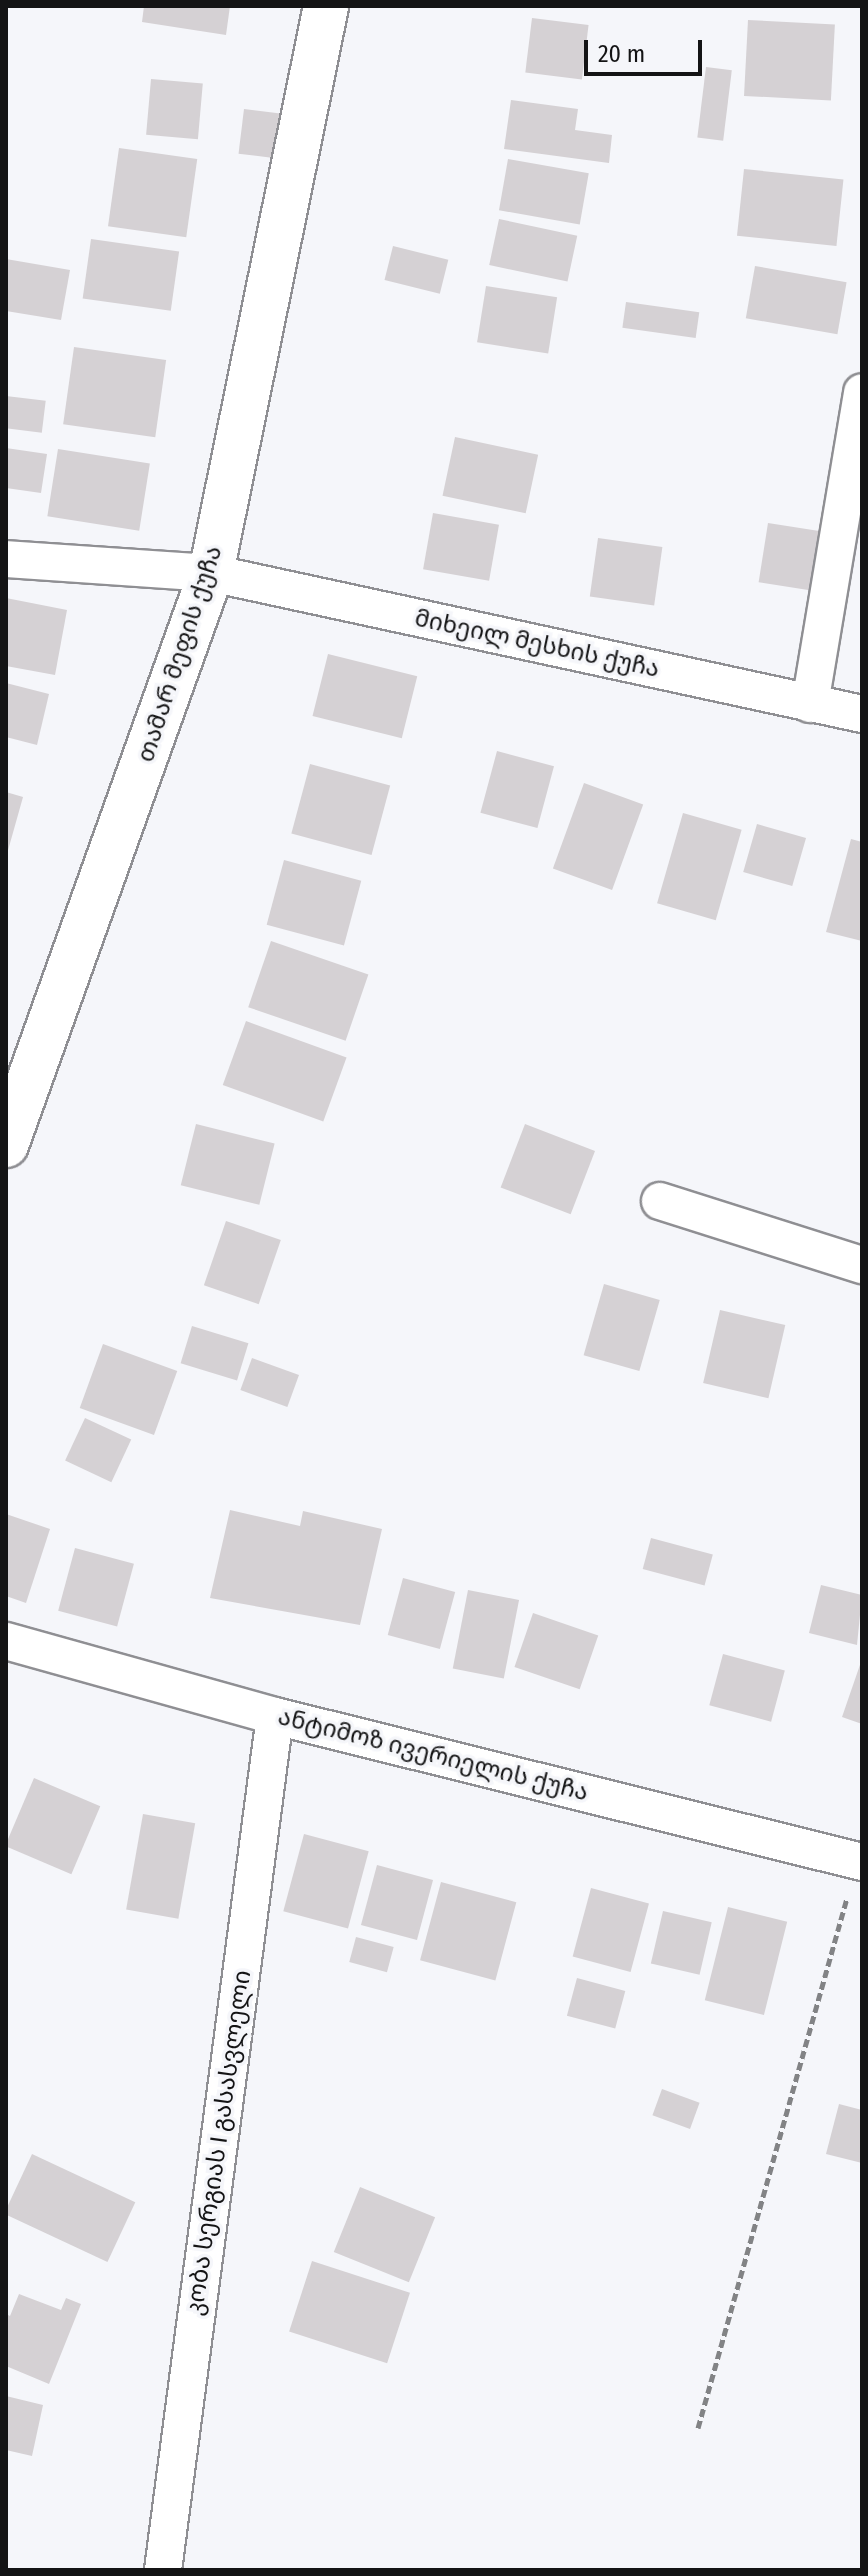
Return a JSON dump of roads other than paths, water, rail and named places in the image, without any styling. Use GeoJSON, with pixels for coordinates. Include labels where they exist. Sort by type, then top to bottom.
{"type":"FeatureCollection","features":[{"type":"Feature","properties":{"kind":"street","name":"თამარ მეფის ქუჩა"},"geometry":{"type":"LineString","coordinates":[[6,1145],[211,573],[326,6]]}},
{"type":"Feature","properties":{"kind":"street"},"geometry":{"type":"LineString","coordinates":[[810,704],[862,392]]}},
{"type":"Feature","properties":{"kind":"street","name":"მიხეილ მესხის ქუჩა"},"geometry":{"type":"LineString","coordinates":[[6,559],[211,573],[862,714]]}},
{"type":"Feature","properties":{"kind":"street"},"geometry":{"type":"LineString","coordinates":[[660,1201],[862,1265]]}},
{"type":"Feature","properties":{"kind":"street","name":"ანტიმოზ ივერიელის ქუჩა"},"geometry":{"type":"LineString","coordinates":[[6,1641],[275,1716],[860,1862]]}},
{"type":"Feature","properties":{"kind":"street","name":"კობა სერგიას I გასასვლელი"},"geometry":{"type":"LineString","coordinates":[[163,2570],[275,1716]]}}]}
